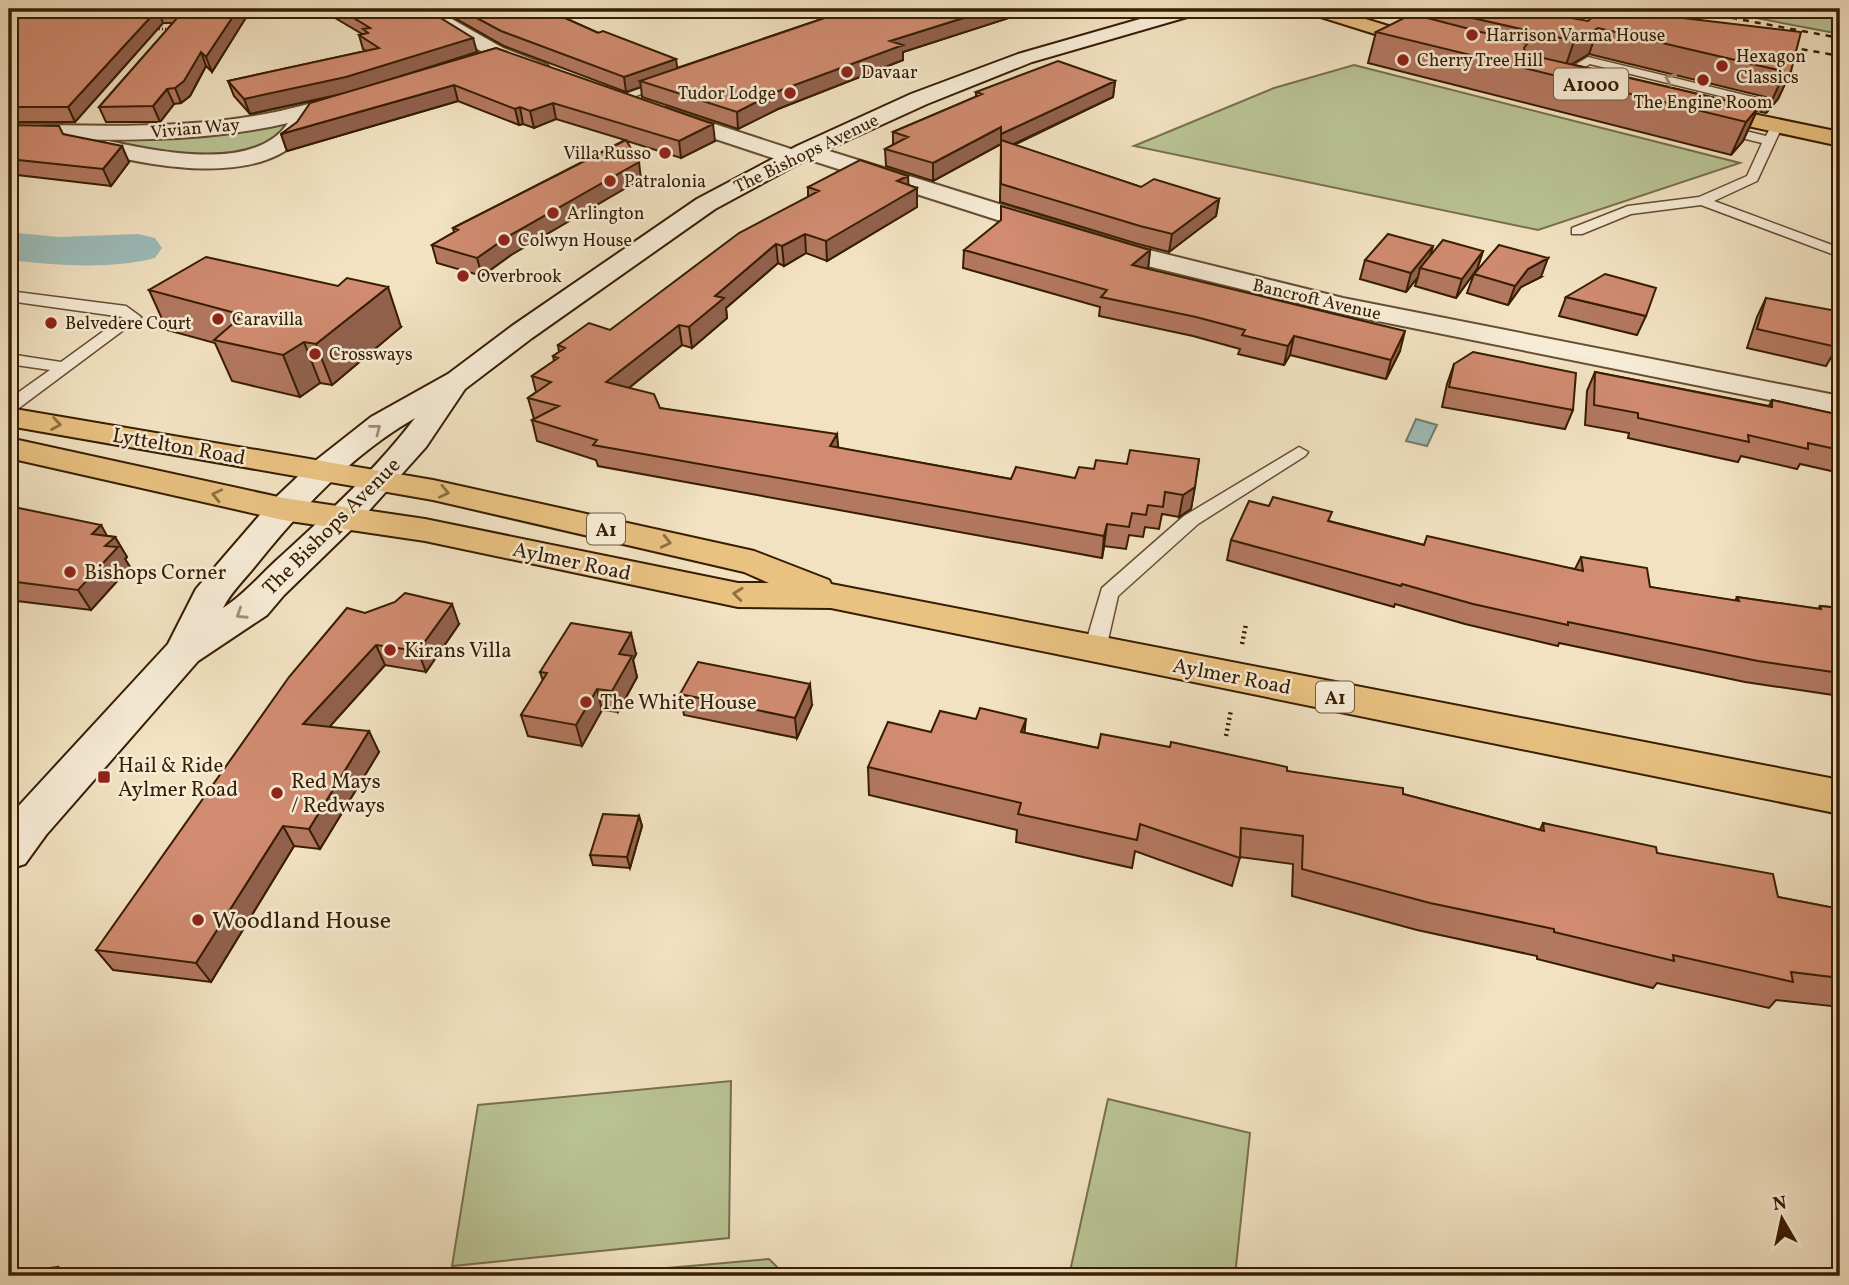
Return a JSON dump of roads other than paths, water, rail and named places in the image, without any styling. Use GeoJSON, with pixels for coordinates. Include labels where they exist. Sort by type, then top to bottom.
{"type":"FeatureCollection","features":[{"type":"Feature","properties":{"kind":"main road"},"geometry":{"type":"LineString","coordinates":[[1315,9],[1447,49]]}},
{"type":"Feature","properties":{"kind":"main road","name":"A1000"},"geometry":{"type":"LineString","coordinates":[[1535,70],[1586,83]]}},
{"type":"Feature","properties":{"kind":"main road"},"geometry":{"type":"LineString","coordinates":[[1683,105],[1745,119],[1774,133],[1840,139]]}},
{"type":"Feature","properties":{"kind":"main road","name":"Lyttelton Road"},"geometry":{"type":"LineString","coordinates":[[9,416],[349,476]]}},
{"type":"Feature","properties":{"kind":"main road","name":"Lyttelton Road"},"geometry":{"type":"LineString","coordinates":[[9,448],[314,513]]}},
{"type":"Feature","properties":{"kind":"main road","name":"Aylmer Road"},"geometry":{"type":"LineString","coordinates":[[349,476],[433,490],[754,563],[831,596]]}},
{"type":"Feature","properties":{"kind":"main road","name":"Aylmer Road"},"geometry":{"type":"LineString","coordinates":[[314,513],[425,530],[738,595],[831,596],[1840,797]]}},
{"type":"Feature","properties":{"kind":"street"},"geometry":{"type":"LineString","coordinates":[[421,9],[500,54],[564,78]]}},
{"type":"Feature","properties":{"kind":"street","name":"The Bishops Avenue"},"geometry":{"type":"LineString","coordinates":[[184,651],[209,598],[314,513],[349,476],[382,424],[459,380],[522,332],[706,204],[799,154],[919,99],[1025,58],[1194,9]]}},
{"type":"Feature","properties":{"kind":"street"},"geometry":{"type":"LineString","coordinates":[[476,61],[500,54]]}},
{"type":"Feature","properties":{"kind":"street","name":"Vivian Way"},"geometry":{"type":"LineString","coordinates":[[9,131],[195,130],[306,113],[371,93]]}},
{"type":"Feature","properties":{"kind":"street","name":"Bancroft Avenue"},"geometry":{"type":"LineString","coordinates":[[609,95],[1154,260],[1343,306],[1840,405]]}},
{"type":"Feature","properties":{"kind":"street"},"geometry":{"type":"LineString","coordinates":[[82,132],[104,107]]}},
{"type":"Feature","properties":{"kind":"street","name":"Vivian Way"},"geometry":{"type":"LineString","coordinates":[[82,132],[79,142],[175,161],[200,162],[238,158],[274,148],[299,130],[306,113]]}},
{"type":"Feature","properties":{"kind":"street","name":"The Bishops Avenue"},"geometry":{"type":"LineString","coordinates":[[9,850],[184,651],[254,606],[314,513],[349,476],[415,440],[459,380]]}},
{"type":"Feature","properties":{"kind":"lane"},"geometry":{"type":"LineString","coordinates":[[1562,77],[1588,60],[1657,74],[1671,82],[1761,102],[1745,119]]}},
{"type":"Feature","properties":{"kind":"lane"},"geometry":{"type":"LineString","coordinates":[[609,95],[684,76]]}},
{"type":"Feature","properties":{"kind":"lane"},"geometry":{"type":"LineString","coordinates":[[1577,232],[1628,210],[1702,201],[1752,178],[1774,133],[1705,125]]}},
{"type":"Feature","properties":{"kind":"lane"},"geometry":{"type":"LineString","coordinates":[[1702,201],[1840,253]]}},
{"type":"Feature","properties":{"kind":"lane"},"geometry":{"type":"LineString","coordinates":[[9,296],[125,310],[133,317],[9,407]]}},
{"type":"Feature","properties":{"kind":"lane"},"geometry":{"type":"LineString","coordinates":[[9,359],[65,367]]}},
{"type":"Feature","properties":{"kind":"lane"},"geometry":{"type":"LineString","coordinates":[[1095,649],[1109,593],[1191,520],[1299,452]]}},
{"type":"Feature","properties":{"kind":"water"},"geometry":{"type":"Polygon","coordinates":[[[1416,419],[1437,425],[1427,446],[1406,441],[1416,419]]]}},
{"type":"Feature","properties":{"kind":"waterway"},"geometry":{"type":"LineString","coordinates":[[9,246],[58,251],[138,248]]}},
{"type":"Feature","properties":{"kind":"railway"},"geometry":{"type":"LineString","coordinates":[[1553,9],[1612,18]]}},
{"type":"Feature","properties":{"kind":"railway"},"geometry":{"type":"LineString","coordinates":[[1684,9],[1840,38]]}},
{"type":"Feature","properties":{"kind":"railway"},"geometry":{"type":"LineString","coordinates":[[1778,45],[1840,56]]}},
{"type":"Feature","properties":{"kind":"place","name":"Harrison Varma House"},"geometry":{"type":"Point","coordinates":[1472,35]}},
{"type":"Feature","properties":{"kind":"place","name":"Cherry Tree Hill"},"geometry":{"type":"Point","coordinates":[1403,60]}},
{"type":"Feature","properties":{"kind":"place","name":"Hexagon Classics"},"geometry":{"type":"Point","coordinates":[1722,66]}},
{"type":"Feature","properties":{"kind":"place","name":"Davaar"},"geometry":{"type":"Point","coordinates":[847,72]}},
{"type":"Feature","properties":{"kind":"place","name":"The Engine Room"},"geometry":{"type":"Point","coordinates":[1703,80]}},
{"type":"Feature","properties":{"kind":"place","name":"Tudor Lodge"},"geometry":{"type":"Point","coordinates":[790,93]}},
{"type":"Feature","properties":{"kind":"place","name":"Villa Russo"},"geometry":{"type":"Point","coordinates":[665,153]}},
{"type":"Feature","properties":{"kind":"place","name":"Patralonia"},"geometry":{"type":"Point","coordinates":[610,181]}},
{"type":"Feature","properties":{"kind":"place","name":"Arlington"},"geometry":{"type":"Point","coordinates":[553,213]}},
{"type":"Feature","properties":{"kind":"place","name":"Colwyn House"},"geometry":{"type":"Point","coordinates":[504,240]}},
{"type":"Feature","properties":{"kind":"place","name":"Overbrook"},"geometry":{"type":"Point","coordinates":[463,276]}},
{"type":"Feature","properties":{"kind":"place","name":"Caravilla"},"geometry":{"type":"Point","coordinates":[218,319]}},
{"type":"Feature","properties":{"kind":"place","name":"Belvedere Court"},"geometry":{"type":"Point","coordinates":[51,323]}},
{"type":"Feature","properties":{"kind":"place","name":"Crossways"},"geometry":{"type":"Point","coordinates":[315,354]}},
{"type":"Feature","properties":{"kind":"place","name":"Bishops Corner"},"geometry":{"type":"Point","coordinates":[70,572]}},
{"type":"Feature","properties":{"kind":"place","name":"Kirans Villa"},"geometry":{"type":"Point","coordinates":[390,650]}},
{"type":"Feature","properties":{"kind":"place","name":"The White House"},"geometry":{"type":"Point","coordinates":[586,702]}},
{"type":"Feature","properties":{"kind":"place","name":"Hail & Ride Aylmer Road"},"geometry":{"type":"Point","coordinates":[104,777]}},
{"type":"Feature","properties":{"kind":"place","name":"Red Mays / Redways"},"geometry":{"type":"Point","coordinates":[277,793]}},
{"type":"Feature","properties":{"kind":"place","name":"Woodland House"},"geometry":{"type":"Point","coordinates":[198,920]}}]}
